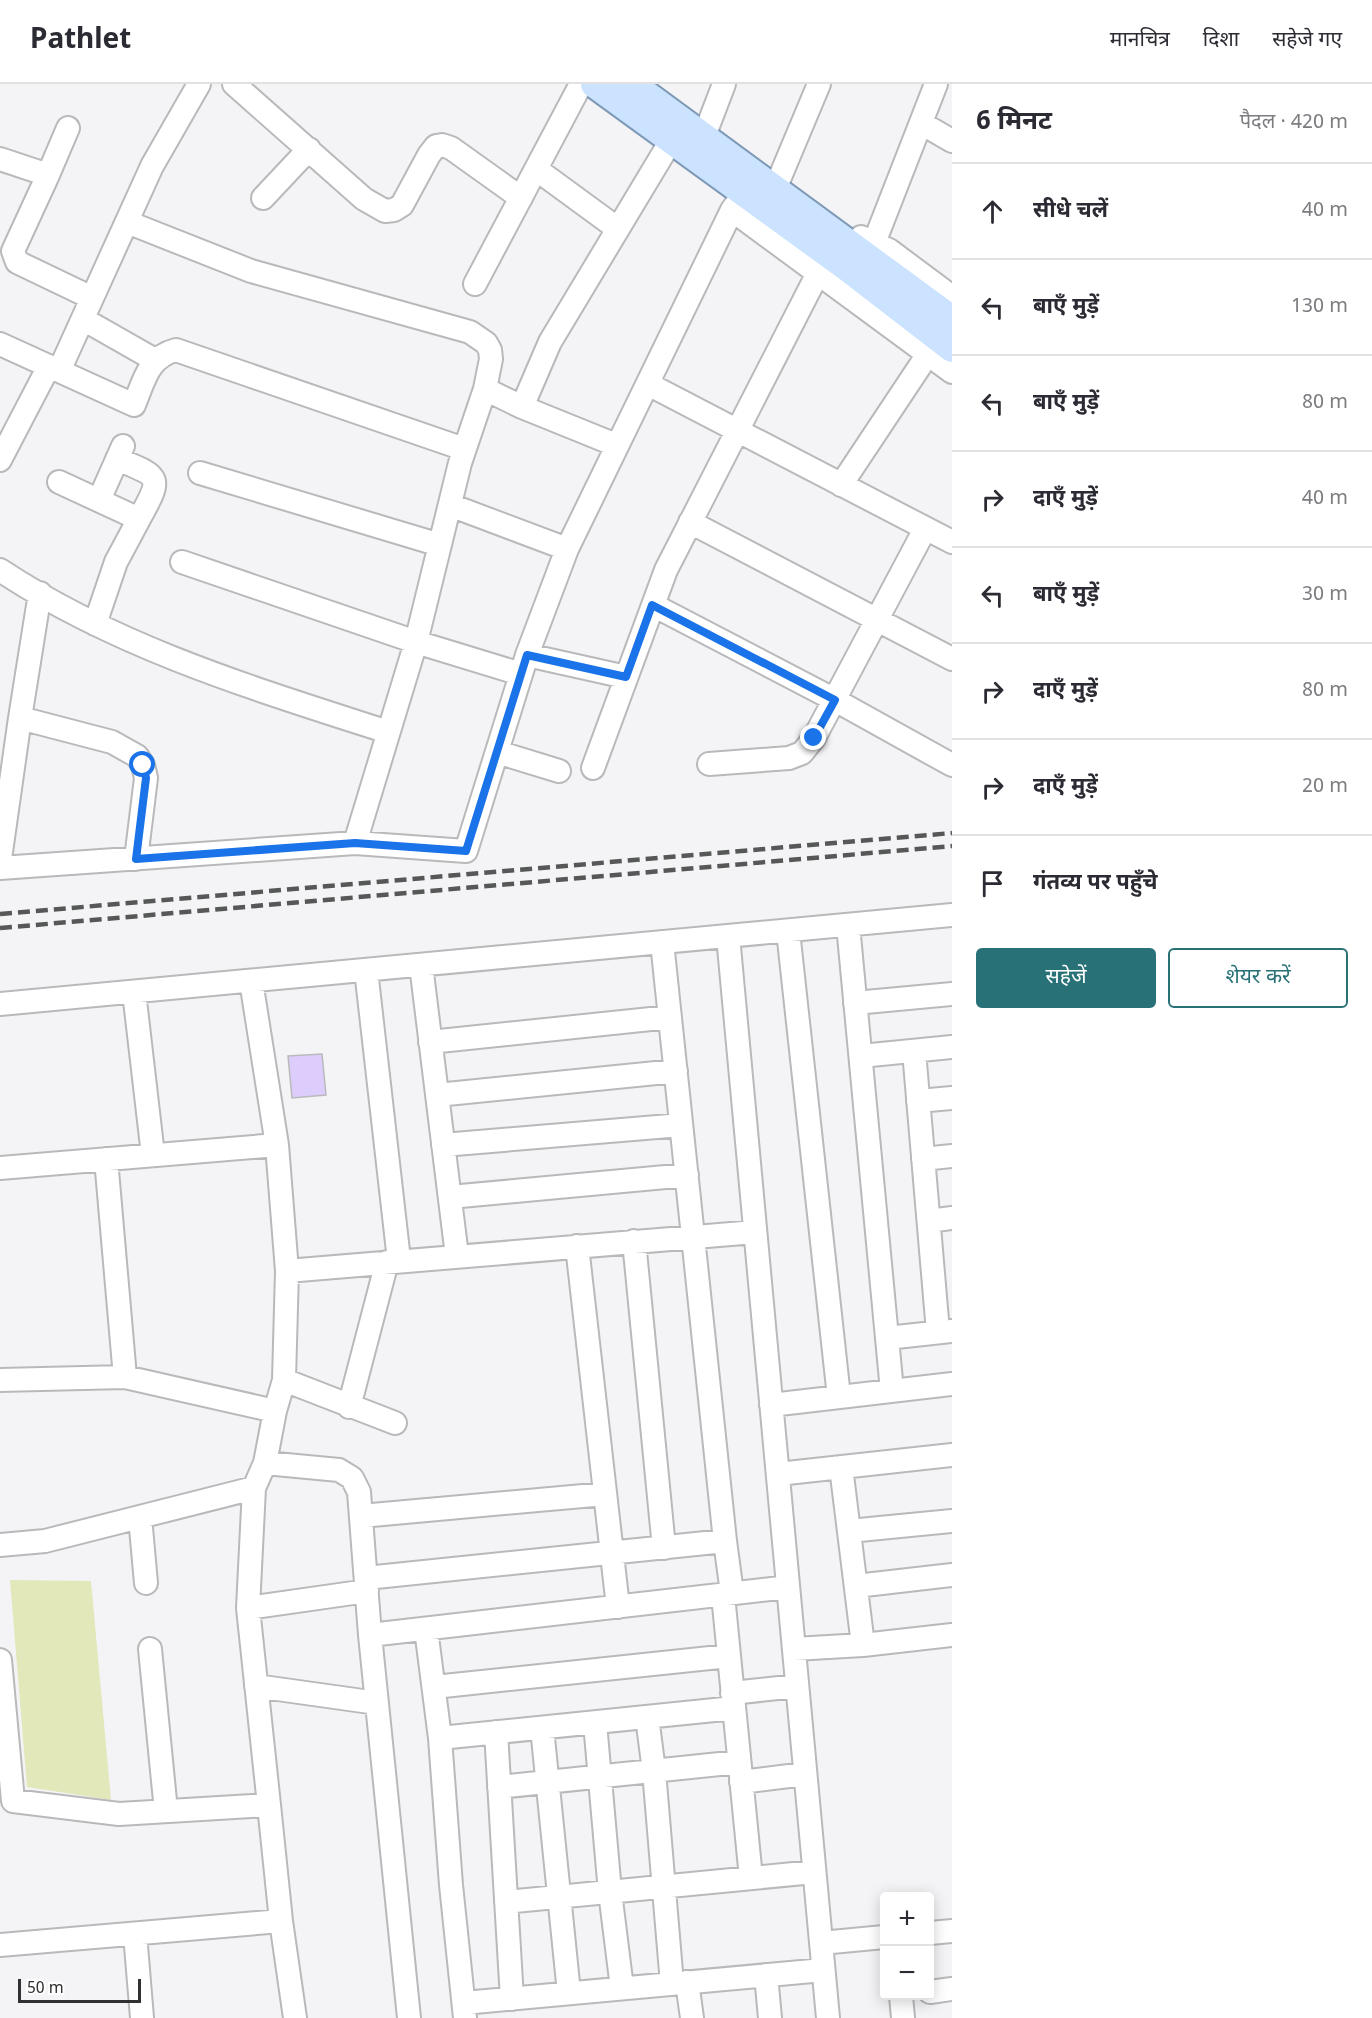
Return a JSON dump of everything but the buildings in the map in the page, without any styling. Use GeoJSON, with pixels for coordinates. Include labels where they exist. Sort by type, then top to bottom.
{"type":"FeatureCollection","features":[{"type":"Feature","properties":{"kind":"main road"},"geometry":{"type":"LineString","coordinates":[[595,84],[672,139],[700,147],[775,189],[828,228],[893,290],[940,351]]}},
{"type":"Feature","properties":{"kind":"main road"},"geometry":{"type":"LineString","coordinates":[[631,84],[700,147],[738,201],[893,290],[952,320]]}},
{"type":"Feature","properties":{"kind":"street"},"geometry":{"type":"LineString","coordinates":[[0,460],[83,319],[152,166],[199,84]]}},
{"type":"Feature","properties":{"kind":"street"},"geometry":{"type":"LineString","coordinates":[[234,84],[364,200],[385,211],[394,210],[402,205],[429,155],[436,146],[442,145],[452,148],[521,198]]}},
{"type":"Feature","properties":{"kind":"street"},"geometry":{"type":"LineString","coordinates":[[475,284],[581,84]]}},
{"type":"Feature","properties":{"kind":"street"},"geometry":{"type":"LineString","coordinates":[[700,147],[724,84]]}},
{"type":"Feature","properties":{"kind":"street"},"geometry":{"type":"LineString","coordinates":[[775,189],[819,84]]}},
{"type":"Feature","properties":{"kind":"street"},"geometry":{"type":"LineString","coordinates":[[874,243],[936,84]]}},
{"type":"Feature","properties":{"kind":"street"},"geometry":{"type":"LineString","coordinates":[[921,123],[952,141]]}},
{"type":"Feature","properties":{"kind":"street"},"geometry":{"type":"LineString","coordinates":[[68,128],[13,251],[17,262],[92,298]]}},
{"type":"Feature","properties":{"kind":"street"},"geometry":{"type":"LineString","coordinates":[[522,407],[550,342],[672,139]]}},
{"type":"Feature","properties":{"kind":"street"},"geometry":{"type":"LineString","coordinates":[[263,198],[309,149]]}},
{"type":"Feature","properties":{"kind":"street"},"geometry":{"type":"LineString","coordinates":[[0,159],[48,175]]}},
{"type":"Feature","properties":{"kind":"street"},"geometry":{"type":"LineString","coordinates":[[536,170],[618,229]]}},
{"type":"Feature","properties":{"kind":"street"},"geometry":{"type":"LineString","coordinates":[[0,868],[355,843],[466,851],[524,664],[567,549],[616,445],[738,201],[818,273],[940,351],[952,372]]}},
{"type":"Feature","properties":{"kind":"street"},"geometry":{"type":"LineString","coordinates":[[127,222],[251,272],[470,332],[486,343],[490,350],[491,359],[484,389],[464,449],[416,642],[355,843]]}},
{"type":"Feature","properties":{"kind":"street"},"geometry":{"type":"LineString","coordinates":[[828,228],[854,234],[889,250],[952,297]]}},
{"type":"Feature","properties":{"kind":"street"},"geometry":{"type":"LineString","coordinates":[[593,768],[666,570],[818,273]]}},
{"type":"Feature","properties":{"kind":"street"},"geometry":{"type":"LineString","coordinates":[[83,319],[155,360]]}},
{"type":"Feature","properties":{"kind":"street"},"geometry":{"type":"LineString","coordinates":[[0,344],[134,405],[155,360],[164,353],[176,350],[190,353],[464,449]]}},
{"type":"Feature","properties":{"kind":"street"},"geometry":{"type":"LineString","coordinates":[[841,485],[940,351]]}},
{"type":"Feature","properties":{"kind":"street"},"geometry":{"type":"LineString","coordinates":[[648,384],[952,542]]}},
{"type":"Feature","properties":{"kind":"street"},"geometry":{"type":"LineString","coordinates":[[484,389],[616,445]]}},
{"type":"Feature","properties":{"kind":"street"},"geometry":{"type":"LineString","coordinates":[[95,624],[116,562],[154,493],[153,477],[120,452],[99,500]]}},
{"type":"Feature","properties":{"kind":"street"},"geometry":{"type":"LineString","coordinates":[[200,473],[440,545]]}},
{"type":"Feature","properties":{"kind":"street"},"geometry":{"type":"LineString","coordinates":[[59,482],[140,519]]}},
{"type":"Feature","properties":{"kind":"street"},"geometry":{"type":"LineString","coordinates":[[450,505],[567,549]]}},
{"type":"Feature","properties":{"kind":"street"},"geometry":{"type":"LineString","coordinates":[[690,522],[952,658]]}},
{"type":"Feature","properties":{"kind":"street"},"geometry":{"type":"LineString","coordinates":[[709,764],[789,758],[802,753],[814,738],[835,700],[925,529]]}},
{"type":"Feature","properties":{"kind":"street"},"geometry":{"type":"LineString","coordinates":[[183,562],[416,642],[524,664],[626,677]]}},
{"type":"Feature","properties":{"kind":"street"},"geometry":{"type":"LineString","coordinates":[[0,570],[95,624],[189,666],[388,732]]}},
{"type":"Feature","properties":{"kind":"street"},"geometry":{"type":"LineString","coordinates":[[0,859],[40,594]]}},
{"type":"Feature","properties":{"kind":"street"},"geometry":{"type":"LineString","coordinates":[[652,605],[835,700],[952,765]]}},
{"type":"Feature","properties":{"kind":"street"},"geometry":{"type":"LineString","coordinates":[[20,718],[112,742],[137,756],[143,765],[146,778],[136,859]]}},
{"type":"Feature","properties":{"kind":"street"},"geometry":{"type":"LineString","coordinates":[[497,753],[559,771]]}},
{"type":"Feature","properties":{"kind":"street"},"geometry":{"type":"LineString","coordinates":[[0,1004],[952,915]]}},
{"type":"Feature","properties":{"kind":"street"},"geometry":{"type":"LineString","coordinates":[[848,925],[892,1391]]}},
{"type":"Feature","properties":{"kind":"street"},"geometry":{"type":"LineString","coordinates":[[788,931],[839,1397]]}},
{"type":"Feature","properties":{"kind":"street"},"geometry":{"type":"LineString","coordinates":[[728,936],[828,2018]]}},
{"type":"Feature","properties":{"kind":"street"},"geometry":{"type":"LineString","coordinates":[[662,942],[725,1541],[729,1656],[751,1878]]}},
{"type":"Feature","properties":{"kind":"street"},"geometry":{"type":"LineString","coordinates":[[421,965],[457,1256]]}},
{"type":"Feature","properties":{"kind":"street"},"geometry":{"type":"LineString","coordinates":[[348,1407],[393,1261],[366,970]]}},
{"type":"Feature","properties":{"kind":"street"},"geometry":{"type":"LineString","coordinates":[[251,981],[277,1145],[287,1271],[284,1380],[275,1411],[266,1463],[254,1488],[248,1608],[281,1921],[295,2018]]}},
{"type":"Feature","properties":{"kind":"street"},"geometry":{"type":"LineString","coordinates":[[134,992],[153,1155]]}},
{"type":"Feature","properties":{"kind":"street"},"geometry":{"type":"LineString","coordinates":[[855,1004],[952,994]]}},
{"type":"Feature","properties":{"kind":"street"},"geometry":{"type":"LineString","coordinates":[[430,1042],[670,1017]]}},
{"type":"Feature","properties":{"kind":"street"},"geometry":{"type":"LineString","coordinates":[[861,1056],[952,1047]]}},
{"type":"Feature","properties":{"kind":"street"},"geometry":{"type":"LineString","coordinates":[[887,1338],[945,1332],[943,1278],[929,1221],[914,1051]]}},
{"type":"Feature","properties":{"kind":"street"},"geometry":{"type":"LineString","coordinates":[[437,1095],[676,1071]]}},
{"type":"Feature","properties":{"kind":"street"},"geometry":{"type":"LineString","coordinates":[[918,1101],[952,1098]]}},
{"type":"Feature","properties":{"kind":"street"},"geometry":{"type":"LineString","coordinates":[[443,1144],[681,1125]]}},
{"type":"Feature","properties":{"kind":"street"},"geometry":{"type":"LineString","coordinates":[[0,1168],[277,1145]]}},
{"type":"Feature","properties":{"kind":"street"},"geometry":{"type":"LineString","coordinates":[[924,1159],[952,1156]]}},
{"type":"Feature","properties":{"kind":"street"},"geometry":{"type":"LineString","coordinates":[[106,1159],[124,1377]]}},
{"type":"Feature","properties":{"kind":"street"},"geometry":{"type":"LineString","coordinates":[[450,1197],[687,1175]]}},
{"type":"Feature","properties":{"kind":"street"},"geometry":{"type":"LineString","coordinates":[[929,1221],[952,1218]]}},
{"type":"Feature","properties":{"kind":"street"},"geometry":{"type":"LineString","coordinates":[[287,1271],[577,1245],[755,1232]]}},
{"type":"Feature","properties":{"kind":"street"},"geometry":{"type":"LineString","coordinates":[[634,1241],[664,1548]]}},
{"type":"Feature","properties":{"kind":"street"},"geometry":{"type":"LineString","coordinates":[[577,1245],[618,1607]]}},
{"type":"Feature","properties":{"kind":"street"},"geometry":{"type":"LineString","coordinates":[[0,1380],[124,1377],[275,1411]]}},
{"type":"Feature","properties":{"kind":"street"},"geometry":{"type":"LineString","coordinates":[[284,1380],[348,1407],[395,1423]]}},
{"type":"Feature","properties":{"kind":"street"},"geometry":{"type":"LineString","coordinates":[[771,1405],[952,1384]]}},
{"type":"Feature","properties":{"kind":"street"},"geometry":{"type":"LineString","coordinates":[[778,1474],[952,1455]]}},
{"type":"Feature","properties":{"kind":"street"},"geometry":{"type":"LineString","coordinates":[[266,1463],[339,1470],[352,1478],[359,1492],[370,1635],[409,2018]]}},
{"type":"Feature","properties":{"kind":"street"},"geometry":{"type":"LineString","coordinates":[[841,1467],[863,1645]]}},
{"type":"Feature","properties":{"kind":"street"},"geometry":{"type":"LineString","coordinates":[[0,1545],[45,1541],[254,1488]]}},
{"type":"Feature","properties":{"kind":"street"},"geometry":{"type":"LineString","coordinates":[[361,1516],[605,1494]]}},
{"type":"Feature","properties":{"kind":"street"},"geometry":{"type":"LineString","coordinates":[[140,1517],[146,1583]]}},
{"type":"Feature","properties":{"kind":"street"},"geometry":{"type":"LineString","coordinates":[[849,1531],[952,1521]]}},
{"type":"Feature","properties":{"kind":"street"},"geometry":{"type":"LineString","coordinates":[[248,1608],[366,1585],[612,1552],[725,1541]]}},
{"type":"Feature","properties":{"kind":"street"},"geometry":{"type":"LineString","coordinates":[[856,1586],[952,1575]]}},
{"type":"Feature","properties":{"kind":"street"},"geometry":{"type":"LineString","coordinates":[[370,1635],[788,1587]]}},
{"type":"Feature","properties":{"kind":"street"},"geometry":{"type":"LineString","coordinates":[[426,1629],[440,1738],[451,1885],[465,2011],[512,1999],[823,1970]]}},
{"type":"Feature","properties":{"kind":"street"},"geometry":{"type":"LineString","coordinates":[[794,1649],[863,1645],[952,1635]]}},
{"type":"Feature","properties":{"kind":"street"},"geometry":{"type":"LineString","coordinates":[[150,1649],[166,1811]]}},
{"type":"Feature","properties":{"kind":"street"},"geometry":{"type":"LineString","coordinates":[[434,1688],[729,1656]]}},
{"type":"Feature","properties":{"kind":"street"},"geometry":{"type":"LineString","coordinates":[[0,1660],[6,1805],[118,1814],[269,1805]]}},
{"type":"Feature","properties":{"kind":"street"},"geometry":{"type":"LineString","coordinates":[[256,1686],[377,1703]]}},
{"type":"Feature","properties":{"kind":"street"},"geometry":{"type":"LineString","coordinates":[[440,1738],[647,1717],[797,1686]]}},
{"type":"Feature","properties":{"kind":"street"},"geometry":{"type":"LineString","coordinates":[[647,1717],[654,1771],[663,1886],[680,1983],[692,2018]]}},
{"type":"Feature","properties":{"kind":"street"},"geometry":{"type":"LineString","coordinates":[[595,1722],[610,1892],[622,1988]]}},
{"type":"Feature","properties":{"kind":"street"},"geometry":{"type":"LineString","coordinates":[[542,1728],[569,1993]]}},
{"type":"Feature","properties":{"kind":"street"},"geometry":{"type":"LineString","coordinates":[[496,1732],[512,1999]]}},
{"type":"Feature","properties":{"kind":"street"},"geometry":{"type":"LineString","coordinates":[[499,1787],[654,1771],[805,1774]]}},
{"type":"Feature","properties":{"kind":"street"},"geometry":{"type":"LineString","coordinates":[[506,1902],[814,1872]]}},
{"type":"Feature","properties":{"kind":"street"},"geometry":{"type":"LineString","coordinates":[[0,1945],[281,1921]]}},
{"type":"Feature","properties":{"kind":"street"},"geometry":{"type":"LineString","coordinates":[[934,1933],[952,1931]]}},
{"type":"Feature","properties":{"kind":"street"},"geometry":{"type":"LineString","coordinates":[[135,1934],[142,2018]]}},
{"type":"Feature","properties":{"kind":"street"},"geometry":{"type":"LineString","coordinates":[[821,1943],[880,1937]]}},
{"type":"Feature","properties":{"kind":"street"},"geometry":{"type":"LineString","coordinates":[[766,1975],[770,2018]]}},
{"type":"Feature","properties":{"kind":"street"},"geometry":{"type":"LineString","coordinates":[[934,1991],[952,1989]]}},
{"type":"Feature","properties":{"kind":"street"},"geometry":{"type":"LineString","coordinates":[[901,2000],[903,2018]]}},
{"type":"Feature","properties":{"kind":"green space"},"geometry":{"type":"Polygon","coordinates":[[[10,1580],[91,1581],[111,1800],[27,1787],[10,1580]]]}},
{"type":"Feature","properties":{"kind":"railway"},"geometry":{"type":"LineString","coordinates":[[0,914],[952,833]]}},
{"type":"Feature","properties":{"kind":"railway"},"geometry":{"type":"LineString","coordinates":[[0,928],[952,846]]}},
{"type":"Feature","properties":{"kind":"route"},"geometry":{"type":"LineString","coordinates":[[143,765],[146,778],[136,859],[355,843],[466,851],[527,655],[626,677],[652,605],[835,700],[814,738]]}}]}
